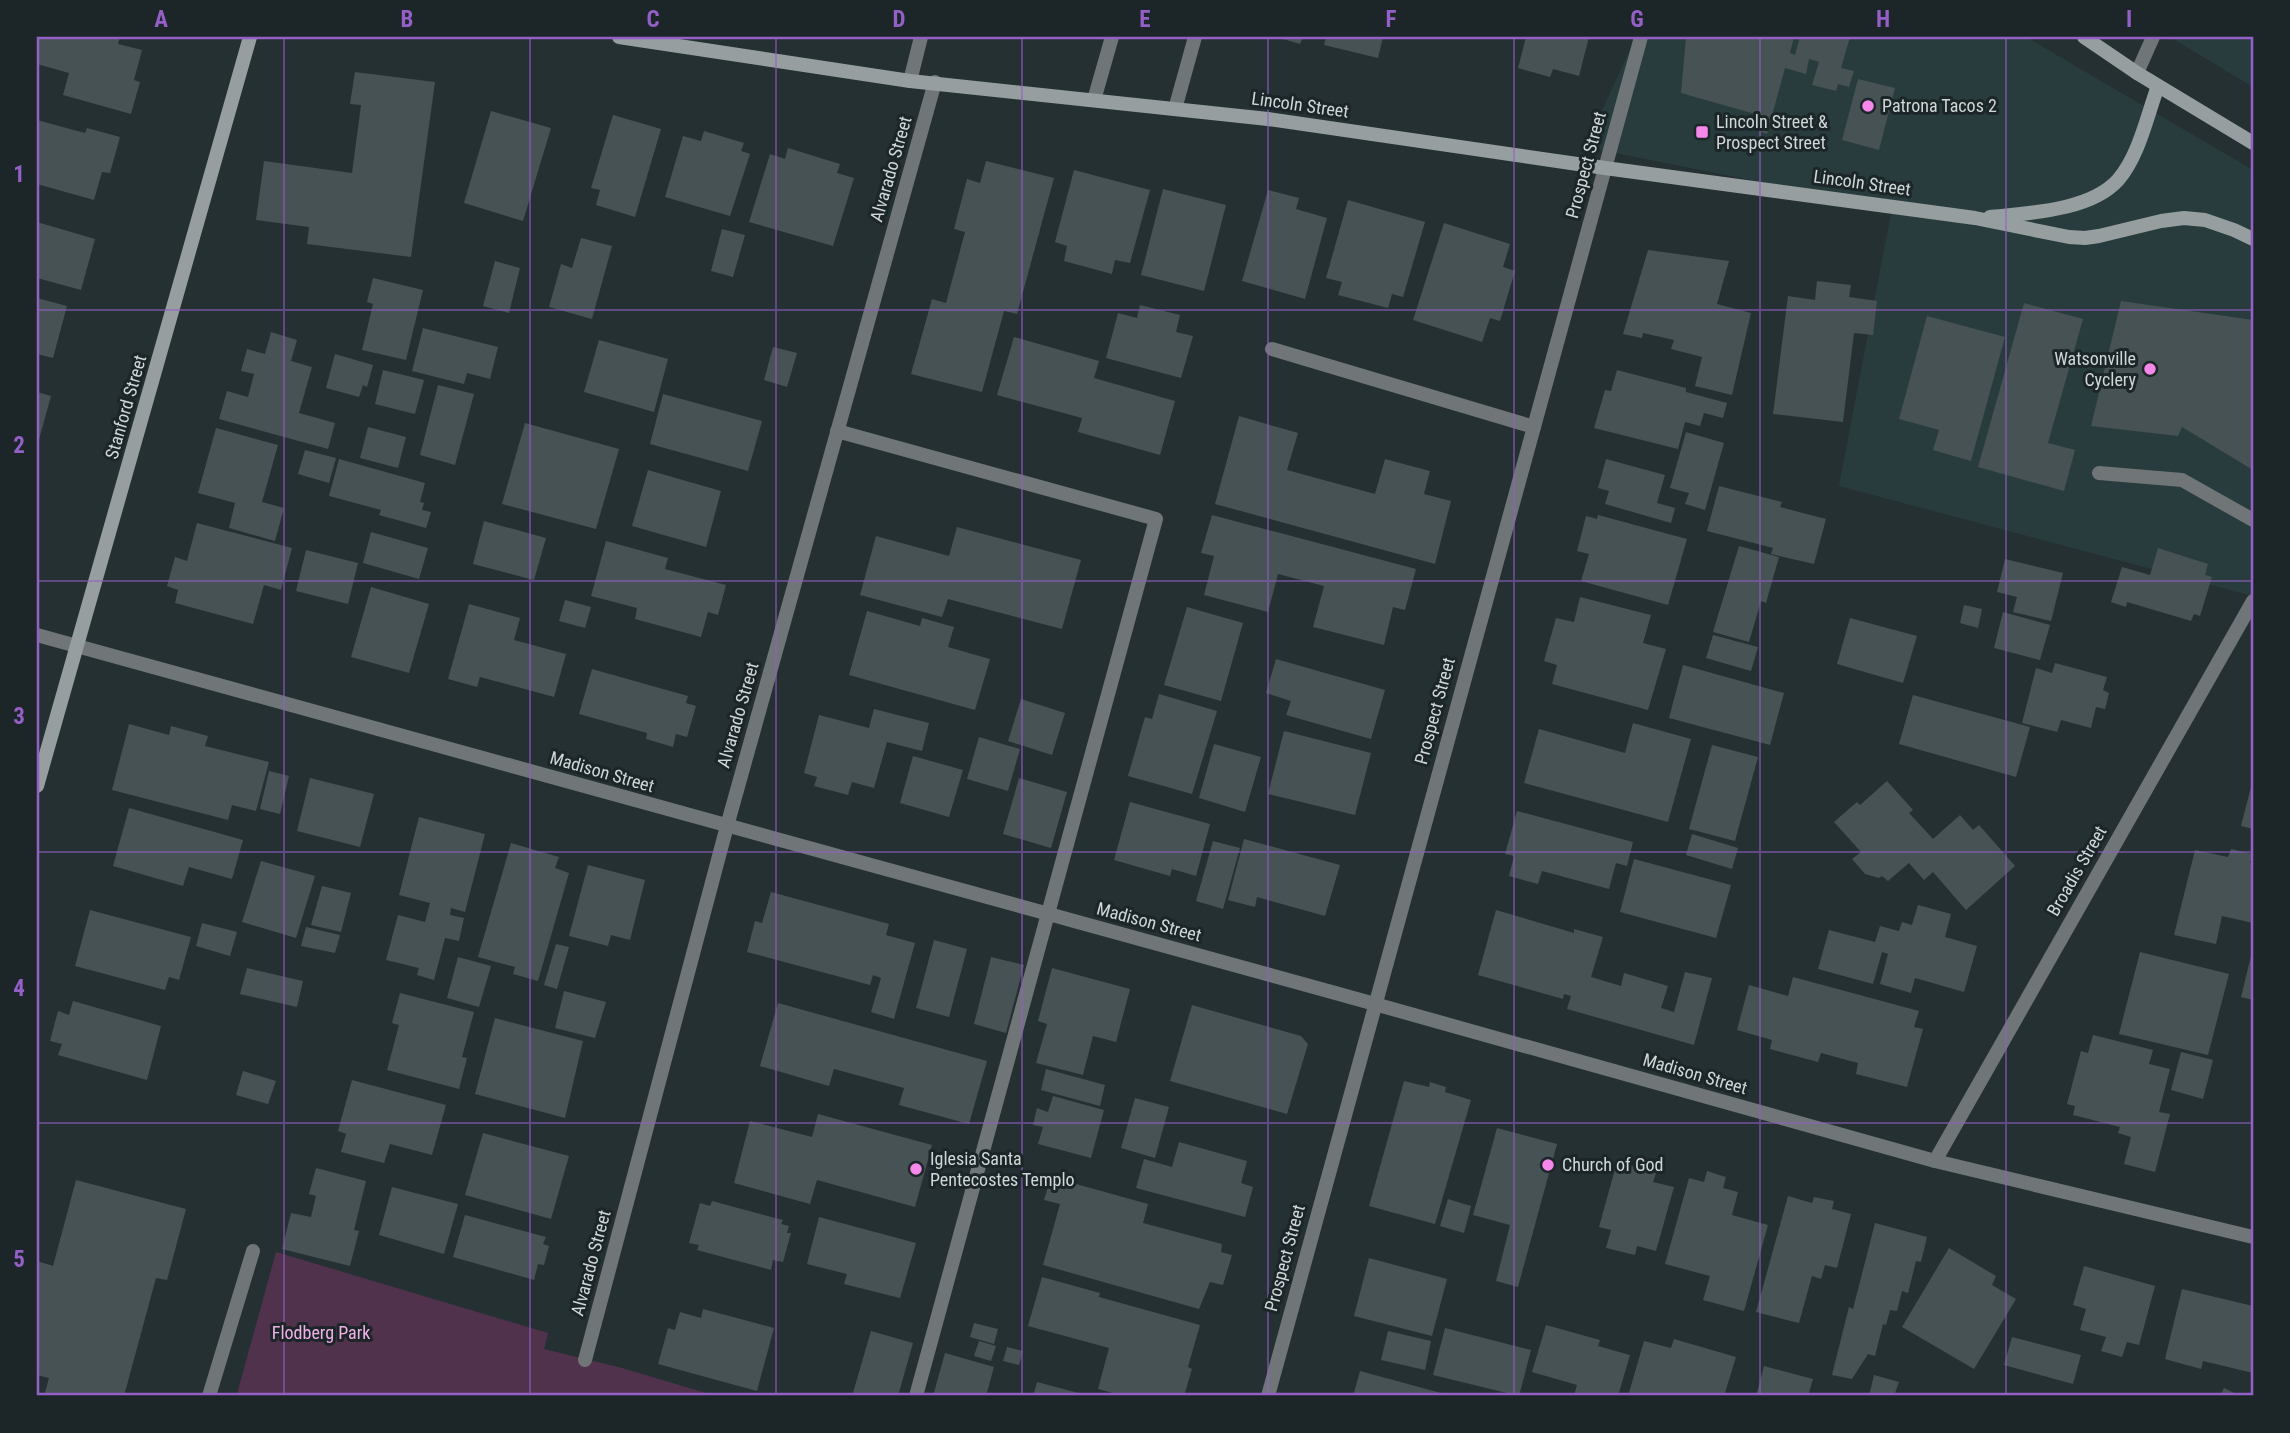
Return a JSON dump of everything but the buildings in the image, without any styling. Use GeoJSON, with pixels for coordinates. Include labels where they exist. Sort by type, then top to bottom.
{"type":"FeatureCollection","features":[{"type":"Feature","properties":{"kind":"street","name":"Stanford Street"},"geometry":{"type":"LineString","coordinates":[[37,786],[250,37]]}},
{"type":"Feature","properties":{"kind":"street","name":"Lincoln Street"},"geometry":{"type":"LineString","coordinates":[[619,37],[910,81],[1268,119],[1975,218],[2085,239],[2184,218],[2205,220],[2253,239]]}},
{"type":"Feature","properties":{"kind":"street"},"geometry":{"type":"LineString","coordinates":[[910,81],[921,37]]}},
{"type":"Feature","properties":{"kind":"street"},"geometry":{"type":"LineString","coordinates":[[1094,100],[1112,37]]}},
{"type":"Feature","properties":{"kind":"street"},"geometry":{"type":"LineString","coordinates":[[1175,109],[1195,37]]}},
{"type":"Feature","properties":{"kind":"street","name":"Prospect Street"},"geometry":{"type":"LineString","coordinates":[[1268,1396],[1641,37]]}},
{"type":"Feature","properties":{"kind":"street"},"geometry":{"type":"LineString","coordinates":[[2084,37],[2137,73],[2253,143]]}},
{"type":"Feature","properties":{"kind":"street"},"geometry":{"type":"LineString","coordinates":[[2137,73],[2153,37]]}},
{"type":"Feature","properties":{"kind":"street","name":"Alvarado Street"},"geometry":{"type":"LineString","coordinates":[[585,1360],[727,826],[936,82]]}},
{"type":"Feature","properties":{"kind":"street","name":"Lincoln Street"},"geometry":{"type":"LineString","coordinates":[[1975,218],[2056,208],[2088,199],[2108,188],[2127,167],[2158,86]]}},
{"type":"Feature","properties":{"kind":"street"},"geometry":{"type":"LineString","coordinates":[[1272,349],[1534,428]]}},
{"type":"Feature","properties":{"kind":"street"},"geometry":{"type":"LineString","coordinates":[[838,431],[1157,519],[916,1396]]}},
{"type":"Feature","properties":{"kind":"street"},"geometry":{"type":"LineString","coordinates":[[2099,473],[2182,480],[2253,520]]}},
{"type":"Feature","properties":{"kind":"street","name":"Broadis Street"},"geometry":{"type":"LineString","coordinates":[[1935,1161],[2253,601]]}},
{"type":"Feature","properties":{"kind":"street","name":"Madison Street"},"geometry":{"type":"LineString","coordinates":[[37,635],[1374,1003],[1935,1161],[2253,1237]]}},
{"type":"Feature","properties":{"kind":"street"},"geometry":{"type":"LineString","coordinates":[[209,1396],[253,1251]]}},
{"type":"Feature","properties":{"kind":"shaded area"},"geometry":{"type":"Polygon","coordinates":[[[1636,37],[2026,37],[2253,170],[2253,596],[1839,486],[1892,208],[1585,147],[1636,37]]]}},
{"type":"Feature","properties":{"kind":"shaded area"},"geometry":{"type":"Polygon","coordinates":[[[2170,37],[2253,37],[2253,87],[2170,37]]]}},
{"type":"Feature","properties":{"kind":"green space","name":"Flodberg Park"},"geometry":{"type":"Polygon","coordinates":[[[276,1252],[548,1333],[544,1349],[622,1368],[716,1396],[240,1396],[237,1394],[276,1252]]]}},
{"type":"Feature","properties":{"kind":"place","name":"Patrona Tacos 2"},"geometry":{"type":"Point","coordinates":[1868,106]}},
{"type":"Feature","properties":{"kind":"place","name":"Lincoln Street & Prospect Street"},"geometry":{"type":"Point","coordinates":[1702,132]}},
{"type":"Feature","properties":{"kind":"place","name":"Watsonville Cyclery"},"geometry":{"type":"Point","coordinates":[2150,369]}},
{"type":"Feature","properties":{"kind":"place","name":"Church of God"},"geometry":{"type":"Point","coordinates":[1548,1165]}},
{"type":"Feature","properties":{"kind":"place","name":"Iglesia Santa Pentecostes Templo"},"geometry":{"type":"Point","coordinates":[916,1169]}}]}
